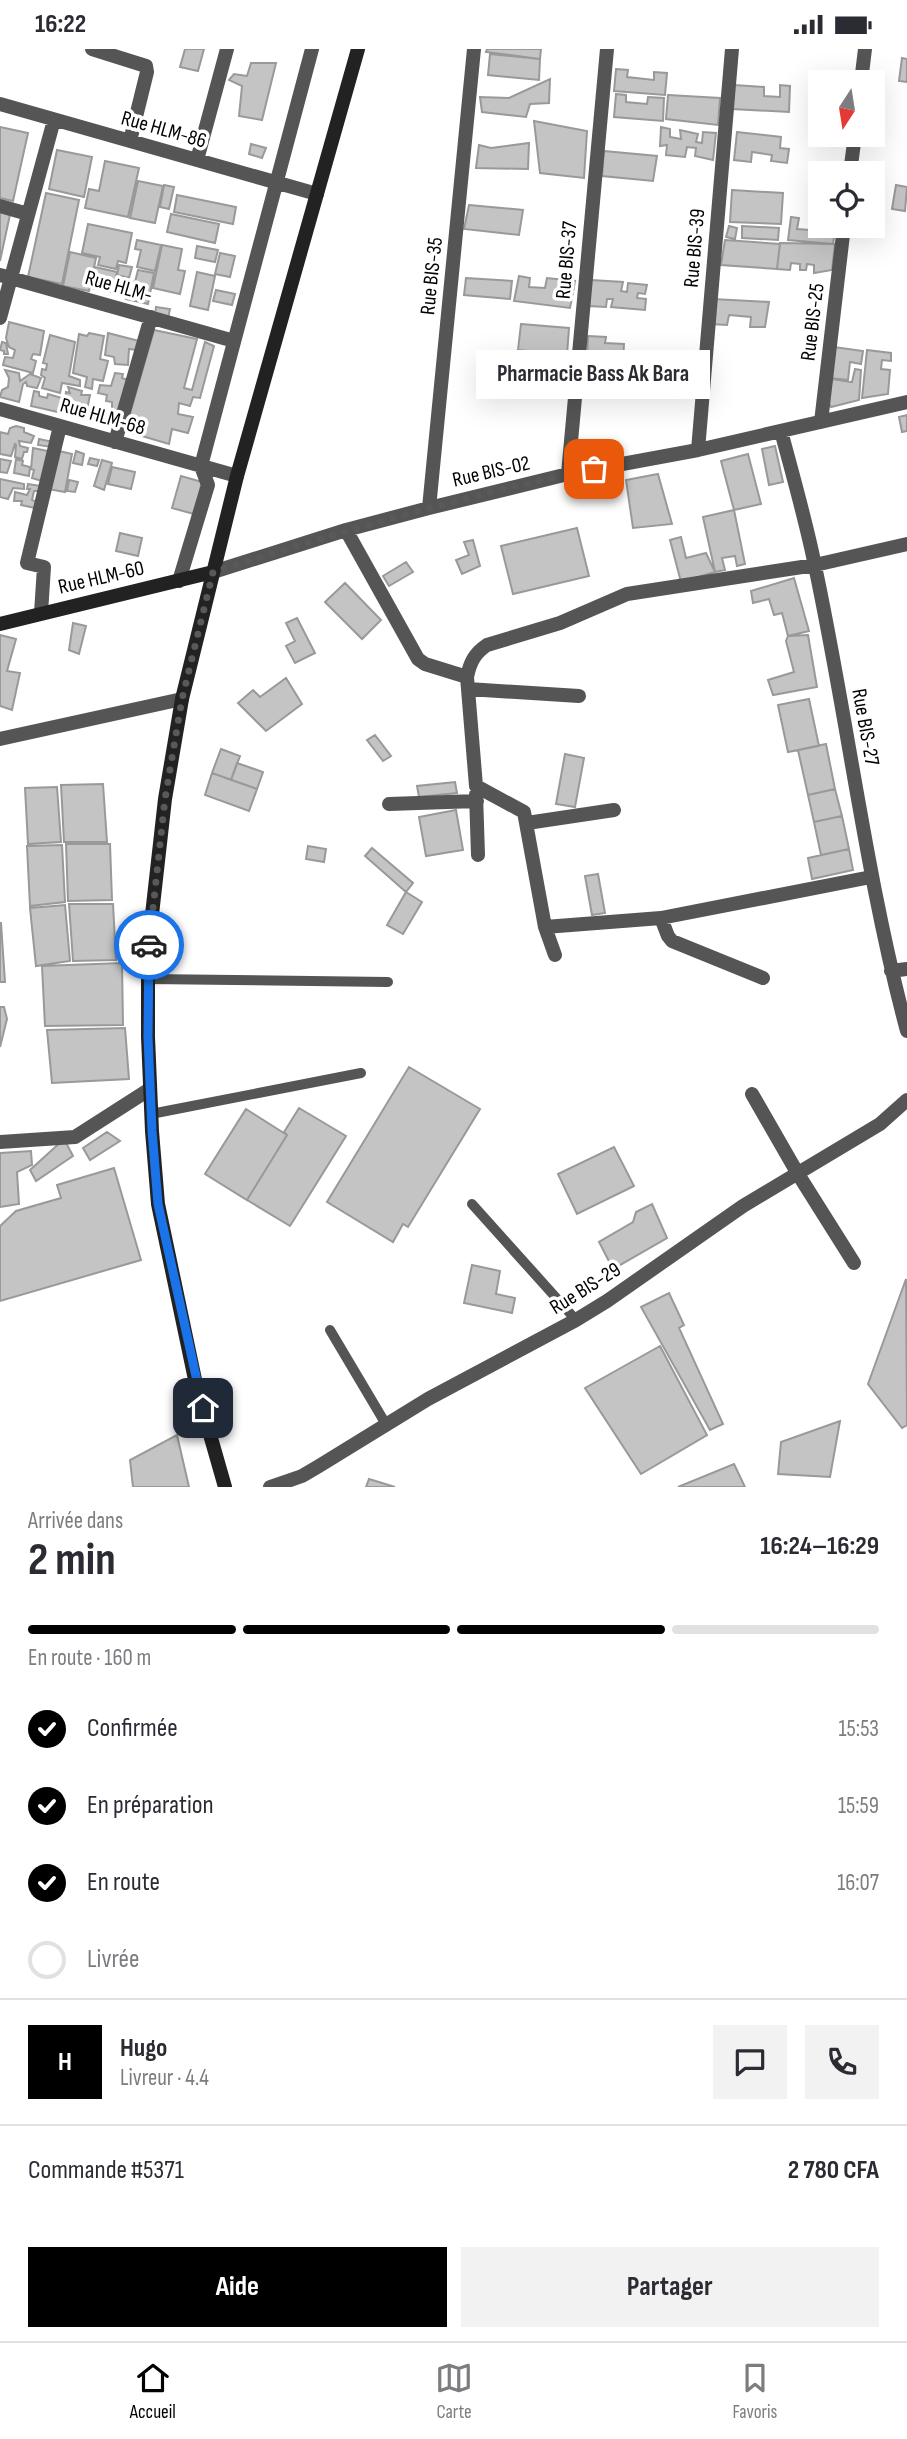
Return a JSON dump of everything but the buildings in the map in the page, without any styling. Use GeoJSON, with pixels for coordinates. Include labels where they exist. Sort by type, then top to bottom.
{"type":"FeatureCollection","features":[{"type":"Feature","properties":{"kind":"street"},"geometry":{"type":"LineString","coordinates":[[92,49],[146,66],[147,72],[130,141]]}},
{"type":"Feature","properties":{"kind":"street"},"geometry":{"type":"LineString","coordinates":[[197,160],[227,49]]}},
{"type":"Feature","properties":{"kind":"street"},"geometry":{"type":"LineString","coordinates":[[179,580],[208,485],[198,464],[227,339],[312,49]]}},
{"type":"Feature","properties":{"kind":"street"},"geometry":{"type":"LineString","coordinates":[[225,1487],[197,1389],[158,1204],[150,1089],[148,950],[156,867],[182,699],[237,476],[358,49]]}},
{"type":"Feature","properties":{"kind":"street","name":"Rue BIS-35"},"geometry":{"type":"LineString","coordinates":[[429,507],[474,49]]}},
{"type":"Feature","properties":{"kind":"street","name":"Rue BIS-37"},"geometry":{"type":"LineString","coordinates":[[568,474],[607,49]]}},
{"type":"Feature","properties":{"kind":"street","name":"Rue BIS-39"},"geometry":{"type":"LineString","coordinates":[[698,450],[732,49]]}},
{"type":"Feature","properties":{"kind":"street"},"geometry":{"type":"LineString","coordinates":[[862,70],[865,49]]}},
{"type":"Feature","properties":{"kind":"street","name":"Rue HLM-86"},"geometry":{"type":"LineString","coordinates":[[0,104],[317,194]]}},
{"type":"Feature","properties":{"kind":"street"},"geometry":{"type":"LineString","coordinates":[[0,318],[6,276],[28,214],[54,120]]}},
{"type":"Feature","properties":{"kind":"street"},"geometry":{"type":"LineString","coordinates":[[198,464],[273,181]]}},
{"type":"Feature","properties":{"kind":"street"},"geometry":{"type":"LineString","coordinates":[[0,206],[28,214]]}},
{"type":"Feature","properties":{"kind":"street","name":"Rue BIS-25"},"geometry":{"type":"LineString","coordinates":[[821,422],[843,238]]}},
{"type":"Feature","properties":{"kind":"street","name":"Rue HLM-"},"geometry":{"type":"LineString","coordinates":[[6,276],[227,339]]}},
{"type":"Feature","properties":{"kind":"street"},"geometry":{"type":"LineString","coordinates":[[115,442],[151,317]]}},
{"type":"Feature","properties":{"kind":"street","name":"Rue BIS-02"},"geometry":{"type":"LineString","coordinates":[[213,572],[429,507],[568,474],[698,450],[907,402]]}},
{"type":"Feature","properties":{"kind":"street","name":"Rue HLM-68"},"geometry":{"type":"LineString","coordinates":[[0,409],[237,476]]}},
{"type":"Feature","properties":{"kind":"street"},"geometry":{"type":"LineString","coordinates":[[41,614],[44,567],[27,563],[60,426]]}},
{"type":"Feature","properties":{"kind":"street","name":"Rue BIS-27"},"geometry":{"type":"LineString","coordinates":[[781,431],[815,565],[871,877],[907,1031]]}},
{"type":"Feature","properties":{"kind":"street"},"geometry":{"type":"LineString","coordinates":[[346,530],[418,659],[425,664],[467,683],[579,696]]}},
{"type":"Feature","properties":{"kind":"street"},"geometry":{"type":"LineString","coordinates":[[478,855],[477,801],[467,683],[472,659],[487,645],[560,623],[627,594],[815,565],[907,544]]}},
{"type":"Feature","properties":{"kind":"street","name":"Rue HLM-60"},"geometry":{"type":"LineString","coordinates":[[0,624],[213,572]]}},
{"type":"Feature","properties":{"kind":"street"},"geometry":{"type":"LineString","coordinates":[[0,739],[182,699]]}},
{"type":"Feature","properties":{"kind":"street"},"geometry":{"type":"LineString","coordinates":[[476,786],[522,809],[527,823],[545,927],[555,955]]}},
{"type":"Feature","properties":{"kind":"street"},"geometry":{"type":"LineString","coordinates":[[389,804],[477,801]]}},
{"type":"Feature","properties":{"kind":"street"},"geometry":{"type":"LineString","coordinates":[[527,823],[614,810]]}},
{"type":"Feature","properties":{"kind":"street"},"geometry":{"type":"LineString","coordinates":[[545,927],[661,918],[871,877]]}},
{"type":"Feature","properties":{"kind":"street"},"geometry":{"type":"LineString","coordinates":[[661,918],[667,936],[672,941],[762,978]]}},
{"type":"Feature","properties":{"kind":"street"},"geometry":{"type":"LineString","coordinates":[[891,971],[907,969]]}},
{"type":"Feature","properties":{"kind":"street"},"geometry":{"type":"LineString","coordinates":[[0,1142],[75,1137],[150,1089]]}},
{"type":"Feature","properties":{"kind":"street"},"geometry":{"type":"LineString","coordinates":[[752,1094],[854,1263]]}},
{"type":"Feature","properties":{"kind":"street","name":"Rue BIS-29"},"geometry":{"type":"LineString","coordinates":[[270,1487],[302,1476],[428,1399],[576,1320],[743,1206],[880,1123],[907,1100]]}},
{"type":"Feature","properties":{"kind":"lane"},"geometry":{"type":"LineString","coordinates":[[148,979],[388,982]]}},
{"type":"Feature","properties":{"kind":"lane"},"geometry":{"type":"LineString","coordinates":[[151,1114],[361,1073]]}},
{"type":"Feature","properties":{"kind":"lane"},"geometry":{"type":"LineString","coordinates":[[472,1204],[576,1320]]}},
{"type":"Feature","properties":{"kind":"lane"},"geometry":{"type":"LineString","coordinates":[[330,1330],[387,1426]]}},
{"type":"Feature","properties":{"kind":"way so far"},"geometry":{"type":"LineString","coordinates":[[149,945],[165,799],[182,699],[213,572],[408,513],[594,469]]}},
{"type":"Feature","properties":{"kind":"place","name":"Pharmacie Bass Ak Bara"},"geometry":{"type":"Point","coordinates":[594,469]}},
{"type":"Feature","properties":{"kind":"route"},"geometry":{"type":"LineString","coordinates":[[149,945],[148,1037],[158,1204],[203,1408]]}}]}
